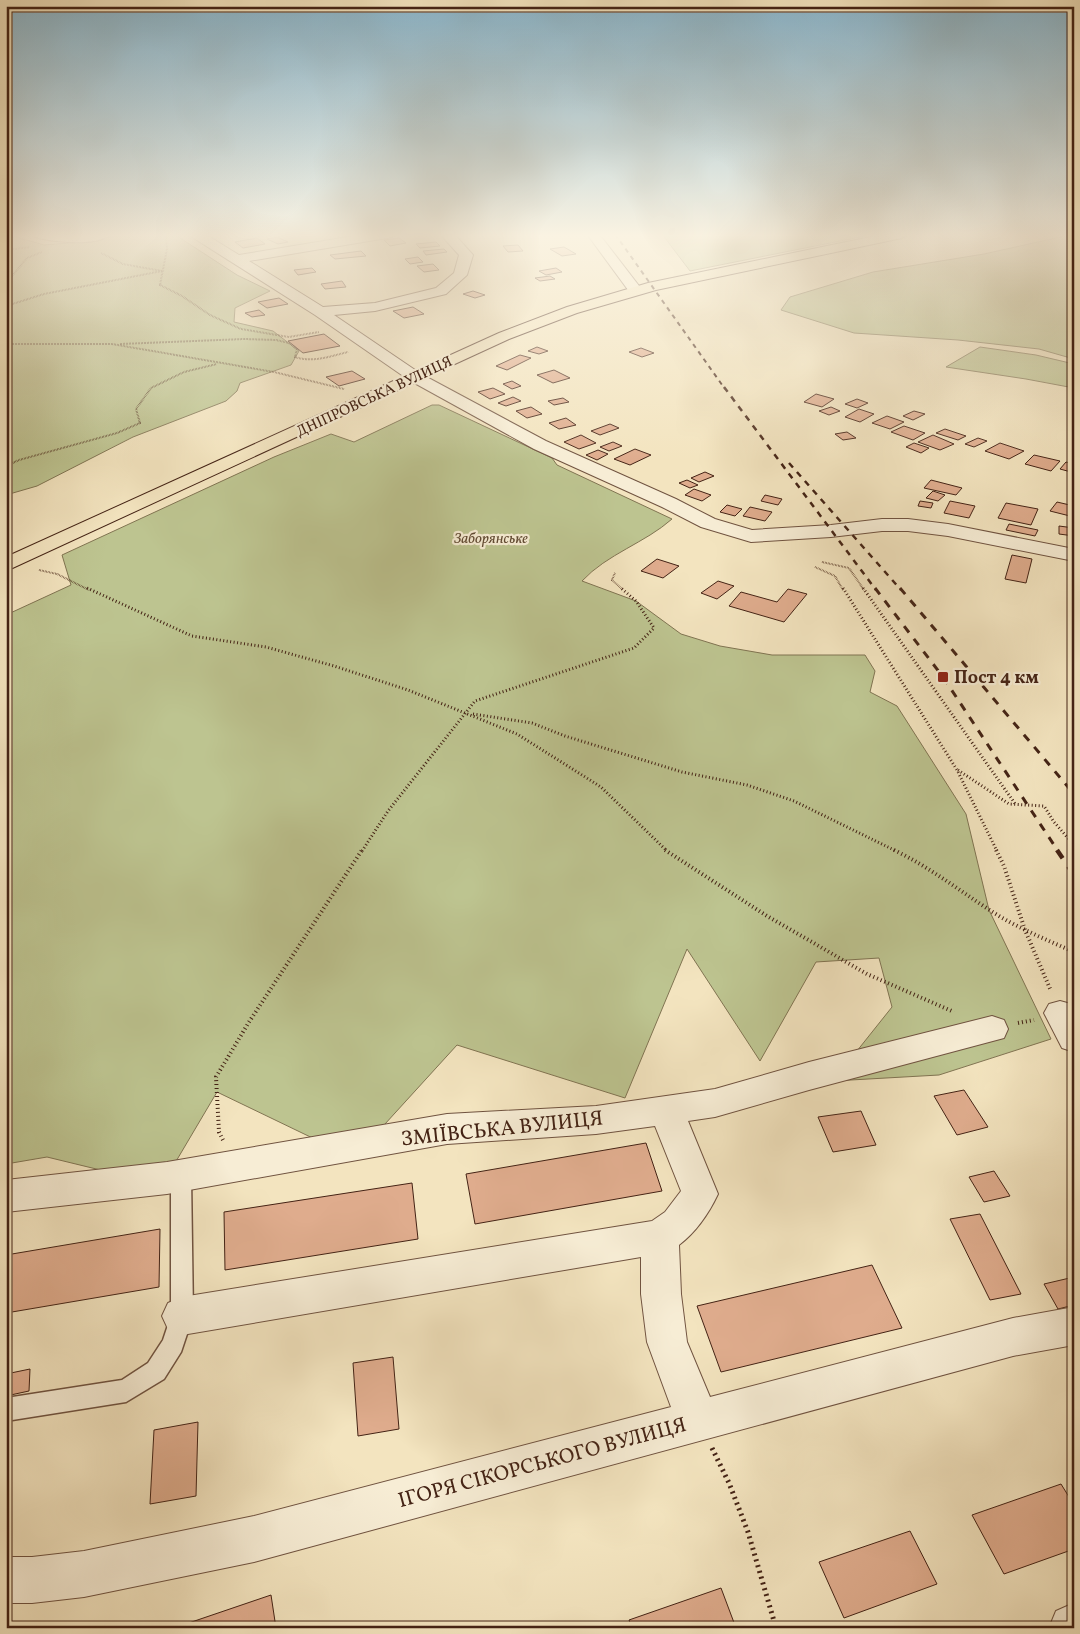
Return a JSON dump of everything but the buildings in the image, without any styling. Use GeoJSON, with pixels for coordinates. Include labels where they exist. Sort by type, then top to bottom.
{"type":"FeatureCollection","features":[{"type":"Feature","properties":{"kind":"highway","name":"ДНІПРОВСЬКА ВУЛИЦЯ"},"geometry":{"type":"LineString","coordinates":[[13,562],[504,336],[571,310]]}},
{"type":"Feature","properties":{"kind":"street"},"geometry":{"type":"LineString","coordinates":[[317,310],[415,377],[540,445],[669,503],[708,523],[732,532],[751,536],[765,536],[882,525],[908,525],[948,530],[1074,555]]}},
{"type":"Feature","properties":{"kind":"street"},"geometry":{"type":"LineString","coordinates":[[320,312],[339,310]]}},
{"type":"Feature","properties":{"kind":"street","name":"ЗМІЇВСЬКА ВУЛИЦЯ"},"geometry":{"type":"LineString","coordinates":[[6,1196],[181,1175],[447,1129],[596,1120],[715,1103],[809,1076],[992,1029]]}},
{"type":"Feature","properties":{"kind":"street"},"geometry":{"type":"LineString","coordinates":[[182,1316],[660,1237],[678,1224],[700,1194],[685,1154],[665,1110]]}},
{"type":"Feature","properties":{"kind":"street"},"geometry":{"type":"LineString","coordinates":[[660,1237],[662,1294],[667,1342],[698,1421]]}},
{"type":"Feature","properties":{"kind":"street","name":"ІГОРЯ СІКОРСЬКОГО ВУЛИЦЯ"},"geometry":{"type":"LineString","coordinates":[[6,1580],[32,1580],[84,1574],[254,1538],[1013,1337],[1074,1326]]}},
{"type":"Feature","properties":{"kind":"lane"},"geometry":{"type":"LineString","coordinates":[[6,1410],[79,1396],[126,1391],[156,1371],[174,1345],[182,1316],[181,1175]]}},
{"type":"Feature","properties":{"kind":"path"},"geometry":{"type":"LineString","coordinates":[[203,310],[241,329],[289,337],[342,327]]}},
{"type":"Feature","properties":{"kind":"path"},"geometry":{"type":"LineString","coordinates":[[6,344],[112,344],[244,339],[276,340],[297,349],[295,357],[301,360],[329,357],[371,346]]}},
{"type":"Feature","properties":{"kind":"path"},"geometry":{"type":"LineString","coordinates":[[112,344],[274,372],[374,396]]}},
{"type":"Feature","properties":{"kind":"path"},"geometry":{"type":"LineString","coordinates":[[6,466],[19,460],[117,433],[140,423],[136,409],[151,388],[184,372],[220,363]]}},
{"type":"Feature","properties":{"kind":"path"},"geometry":{"type":"LineString","coordinates":[[13,562],[58,574],[149,618],[192,636],[266,647],[334,666],[408,690],[517,734],[601,787],[662,848],[767,916],[867,974],[992,1029],[1067,1026],[1025,930],[1004,866],[957,770],[835,576],[815,567]]}},
{"type":"Feature","properties":{"kind":"path"},"geometry":{"type":"LineString","coordinates":[[822,562],[849,568],[1016,804]]}},
{"type":"Feature","properties":{"kind":"path"},"geometry":{"type":"LineString","coordinates":[[235,1166],[219,1132],[216,1077],[249,1022],[388,811],[475,701],[634,648],[654,628],[636,602],[612,580],[615,573]]}},
{"type":"Feature","properties":{"kind":"path"},"geometry":{"type":"LineString","coordinates":[[466,712],[532,724],[682,772],[747,785],[794,801],[923,864],[989,910],[1025,930],[1074,952]]}},
{"type":"Feature","properties":{"kind":"path"},"geometry":{"type":"LineString","coordinates":[[957,770],[1009,804],[1044,806],[1054,822],[1074,845]]}},
{"type":"Feature","properties":{"kind":"path"},"geometry":{"type":"LineString","coordinates":[[698,1421],[729,1483],[748,1532],[776,1628]]}},
{"type":"Feature","properties":{"kind":"green space"},"geometry":{"type":"Polygon","coordinates":[[[6,310],[235,310],[234,322],[273,331],[299,351],[291,365],[240,383],[237,391],[226,401],[133,437],[37,486],[6,495],[6,310]]]}},
{"type":"Feature","properties":{"kind":"green space"},"geometry":{"type":"Polygon","coordinates":[[[782,310],[1074,310],[1074,359],[1039,349],[958,340],[854,333],[782,310]]]}},
{"type":"Feature","properties":{"kind":"green space"},"geometry":{"type":"Polygon","coordinates":[[[980,347],[1036,355],[1074,364],[1074,388],[946,367],[980,347]]]}},
{"type":"Feature","properties":{"kind":"green space","name":"Заборянське"},"geometry":{"type":"Polygon","coordinates":[[[432,405],[439,405],[552,458],[557,465],[672,519],[650,535],[603,563],[582,581],[636,601],[681,634],[720,646],[772,655],[865,655],[875,671],[870,692],[897,706],[966,814],[989,910],[1051,1039],[939,1075],[833,1081],[892,1007],[879,958],[816,962],[760,1061],[687,949],[625,1098],[457,1045],[354,1158],[217,1092],[162,1185],[47,1157],[6,1164],[6,615],[71,585],[62,555],[274,457],[331,434],[354,442],[432,405]]]}},
{"type":"Feature","properties":{"kind":"railway"},"geometry":{"type":"LineString","coordinates":[[669,310],[725,389]]}},
{"type":"Feature","properties":{"kind":"railway"},"geometry":{"type":"LineString","coordinates":[[724,387],[876,590]]}},
{"type":"Feature","properties":{"kind":"railway"},"geometry":{"type":"LineString","coordinates":[[789,463],[901,590]]}},
{"type":"Feature","properties":{"kind":"railway"},"geometry":{"type":"LineString","coordinates":[[875,588],[943,677],[1058,851]]}},
{"type":"Feature","properties":{"kind":"railway"},"geometry":{"type":"LineString","coordinates":[[900,588],[1074,794]]}},
{"type":"Feature","properties":{"kind":"railway"},"geometry":{"type":"LineString","coordinates":[[1057,850],[1074,875]]}},
{"type":"Feature","properties":{"kind":"place","name":"Пост 4 км"},"geometry":{"type":"Point","coordinates":[943,677]}}]}
